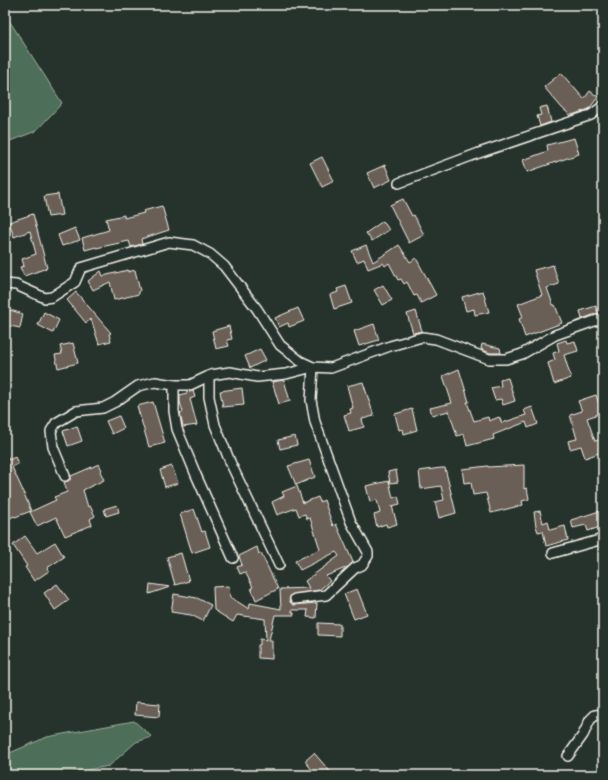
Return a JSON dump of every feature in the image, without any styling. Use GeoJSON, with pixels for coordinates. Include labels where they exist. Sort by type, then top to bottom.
{"type":"FeatureCollection","features":[{"type":"Feature","properties":{"kind":"street"},"geometry":{"type":"LineString","coordinates":[[399,183],[479,153],[590,115],[603,106]]}},
{"type":"Feature","properties":{"kind":"street"},"geometry":{"type":"LineString","coordinates":[[5,284],[16,285],[45,298],[52,297],[75,282],[80,268],[169,242],[193,245],[210,254],[224,266],[258,309],[280,345],[300,362],[313,367]]}},
{"type":"Feature","properties":{"kind":"street"},"geometry":{"type":"LineString","coordinates":[[65,476],[52,448],[51,431],[56,423],[76,411],[103,408],[115,402],[138,386],[155,382],[174,385],[190,385],[209,376],[230,372],[257,377],[286,374],[313,367],[331,368],[390,346],[422,337],[436,339],[489,359],[506,359],[522,354],[555,335],[603,318]]}},
{"type":"Feature","properties":{"kind":"street"},"geometry":{"type":"LineString","coordinates":[[295,599],[326,595],[355,568],[362,565],[368,556],[368,552],[351,522],[316,422],[311,400],[313,367]]}},
{"type":"Feature","properties":{"kind":"street"},"geometry":{"type":"LineString","coordinates":[[209,376],[209,397],[215,424],[231,464],[279,565]]}},
{"type":"Feature","properties":{"kind":"street"},"geometry":{"type":"LineString","coordinates":[[174,385],[174,411],[177,429],[233,558]]}},
{"type":"Feature","properties":{"kind":"street"},"geometry":{"type":"LineString","coordinates":[[554,553],[603,539]]}},
{"type":"Feature","properties":{"kind":"street"},"geometry":{"type":"LineString","coordinates":[[568,756],[583,735],[590,720],[595,715],[603,714]]}},
{"type":"Feature","properties":{"kind":"green space"},"geometry":{"type":"Polygon","coordinates":[[[5,14],[62,103],[36,131],[5,143],[5,14]]]}},
{"type":"Feature","properties":{"kind":"green space"},"geometry":{"type":"Polygon","coordinates":[[[134,721],[152,737],[136,742],[109,766],[71,773],[68,775],[5,775],[5,755],[47,737],[134,721]]]}},
{"type":"Feature","properties":{"kind":"building"},"geometry":{"type":"Polygon","coordinates":[[[561,73],[584,99],[590,91],[598,97],[589,109],[570,115],[544,87],[561,73]]]}},
{"type":"Feature","properties":{"kind":"building"},"geometry":{"type":"Polygon","coordinates":[[[547,106],[551,122],[540,126],[537,116],[541,115],[539,108],[547,106]]]}},
{"type":"Feature","properties":{"kind":"building"},"geometry":{"type":"Polygon","coordinates":[[[574,138],[579,154],[527,172],[523,160],[548,151],[547,145],[574,138]]]}},
{"type":"Feature","properties":{"kind":"building"},"geometry":{"type":"Polygon","coordinates":[[[322,157],[334,181],[322,187],[310,163],[322,157]]]}},
{"type":"Feature","properties":{"kind":"building"},"geometry":{"type":"Polygon","coordinates":[[[385,165],[391,180],[374,188],[367,173],[385,165]]]}},
{"type":"Feature","properties":{"kind":"building"},"geometry":{"type":"Polygon","coordinates":[[[58,194],[62,215],[48,217],[44,196],[58,194]]]}},
{"type":"Feature","properties":{"kind":"building"},"geometry":{"type":"Polygon","coordinates":[[[403,199],[412,216],[414,215],[424,235],[409,243],[390,205],[403,199]]]}},
{"type":"Feature","properties":{"kind":"building"},"geometry":{"type":"Polygon","coordinates":[[[162,206],[169,230],[141,239],[142,244],[131,247],[129,241],[85,250],[82,238],[109,230],[106,219],[124,215],[124,218],[144,213],[143,211],[162,206]]]}},
{"type":"Feature","properties":{"kind":"building"},"geometry":{"type":"Polygon","coordinates":[[[33,214],[47,268],[24,276],[20,267],[24,266],[22,259],[36,254],[30,231],[14,237],[9,222],[33,214]]]}},
{"type":"Feature","properties":{"kind":"building"},"geometry":{"type":"Polygon","coordinates":[[[383,221],[389,230],[372,241],[366,233],[383,221]]]}},
{"type":"Feature","properties":{"kind":"building"},"geometry":{"type":"Polygon","coordinates":[[[75,228],[80,240],[62,246],[58,235],[75,228]]]}},
{"type":"Feature","properties":{"kind":"building"},"geometry":{"type":"Polygon","coordinates":[[[366,245],[373,262],[399,245],[410,262],[416,258],[436,295],[421,303],[417,295],[414,296],[407,282],[404,284],[401,279],[398,280],[389,263],[385,266],[383,263],[368,269],[364,259],[357,262],[352,251],[366,245]]]}},
{"type":"Feature","properties":{"kind":"building"},"geometry":{"type":"Polygon","coordinates":[[[553,265],[559,284],[547,288],[562,323],[525,337],[519,319],[523,317],[518,304],[542,295],[534,270],[553,265]]]}},
{"type":"Feature","properties":{"kind":"building"},"geometry":{"type":"Polygon","coordinates":[[[128,270],[128,272],[135,270],[140,291],[139,294],[114,300],[110,282],[93,290],[88,281],[101,271],[103,276],[128,270]]]}},
{"type":"Feature","properties":{"kind":"building"},"geometry":{"type":"Polygon","coordinates":[[[383,285],[392,300],[383,305],[374,290],[383,285]]]}},
{"type":"Feature","properties":{"kind":"building"},"geometry":{"type":"Polygon","coordinates":[[[346,286],[352,303],[334,309],[330,295],[338,292],[337,289],[346,286]]]}},
{"type":"Feature","properties":{"kind":"building"},"geometry":{"type":"Polygon","coordinates":[[[483,291],[489,312],[475,315],[474,309],[466,311],[462,297],[483,291]]]}},
{"type":"Feature","properties":{"kind":"building"},"geometry":{"type":"Polygon","coordinates":[[[76,292],[111,333],[109,334],[111,341],[99,344],[91,319],[86,323],[67,300],[76,292]]]}},
{"type":"Feature","properties":{"kind":"building"},"geometry":{"type":"Polygon","coordinates":[[[596,306],[598,313],[582,319],[580,311],[596,306]]]}},
{"type":"Feature","properties":{"kind":"building"},"geometry":{"type":"Polygon","coordinates":[[[298,308],[304,321],[289,327],[288,323],[279,327],[275,318],[298,308]]]}},
{"type":"Feature","properties":{"kind":"building"},"geometry":{"type":"Polygon","coordinates":[[[10,310],[23,314],[20,328],[6,325],[10,310]]]}},
{"type":"Feature","properties":{"kind":"building"},"geometry":{"type":"Polygon","coordinates":[[[416,311],[422,331],[413,333],[407,314],[416,311]]]}},
{"type":"Feature","properties":{"kind":"building"},"geometry":{"type":"Polygon","coordinates":[[[44,312],[59,320],[53,333],[38,325],[44,312]]]}},
{"type":"Feature","properties":{"kind":"building"},"geometry":{"type":"Polygon","coordinates":[[[374,324],[379,340],[359,346],[354,331],[374,324]]]}},
{"type":"Feature","properties":{"kind":"building"},"geometry":{"type":"Polygon","coordinates":[[[229,326],[232,339],[227,340],[229,346],[216,349],[212,331],[229,326]]]}},
{"type":"Feature","properties":{"kind":"building"},"geometry":{"type":"Polygon","coordinates":[[[566,340],[567,343],[575,341],[578,351],[564,355],[571,378],[554,384],[548,363],[555,360],[553,353],[559,351],[557,343],[566,340]]]}},
{"type":"Feature","properties":{"kind":"building"},"geometry":{"type":"Polygon","coordinates":[[[73,343],[78,363],[58,368],[55,355],[62,354],[60,346],[73,343]]]}},
{"type":"Feature","properties":{"kind":"building"},"geometry":{"type":"Polygon","coordinates":[[[482,344],[500,348],[501,353],[490,353],[481,349],[482,344]]]}},
{"type":"Feature","properties":{"kind":"building"},"geometry":{"type":"Polygon","coordinates":[[[260,349],[266,360],[250,368],[245,356],[260,349]]]}},
{"type":"Feature","properties":{"kind":"building"},"geometry":{"type":"Polygon","coordinates":[[[459,369],[469,402],[467,402],[474,421],[488,417],[489,421],[499,417],[502,423],[526,415],[524,410],[532,407],[538,424],[528,428],[526,422],[493,435],[494,439],[467,446],[464,434],[457,436],[449,411],[432,415],[430,408],[452,403],[443,376],[459,369]]]}},
{"type":"Feature","properties":{"kind":"building"},"geometry":{"type":"Polygon","coordinates":[[[508,378],[515,401],[503,405],[501,399],[495,400],[491,388],[501,386],[500,380],[508,378]]]}},
{"type":"Feature","properties":{"kind":"building"},"geometry":{"type":"Polygon","coordinates":[[[284,380],[290,401],[279,404],[272,382],[284,380]]]}},
{"type":"Feature","properties":{"kind":"building"},"geometry":{"type":"Polygon","coordinates":[[[363,382],[374,416],[362,419],[364,427],[349,431],[344,415],[351,413],[350,409],[353,408],[347,386],[363,382]]]}},
{"type":"Feature","properties":{"kind":"building"},"geometry":{"type":"Polygon","coordinates":[[[242,388],[244,405],[223,407],[220,391],[242,388]]]}},
{"type":"Feature","properties":{"kind":"building"},"geometry":{"type":"Polygon","coordinates":[[[193,391],[195,397],[190,399],[197,425],[183,427],[180,413],[183,412],[180,402],[180,395],[193,391]]]}},
{"type":"Feature","properties":{"kind":"building"},"geometry":{"type":"Polygon","coordinates":[[[596,395],[602,413],[587,418],[595,441],[603,439],[603,448],[601,448],[602,452],[585,458],[581,446],[570,449],[568,441],[577,439],[570,415],[582,411],[578,401],[596,395]]]}},
{"type":"Feature","properties":{"kind":"building"},"geometry":{"type":"Polygon","coordinates":[[[153,402],[165,443],[149,447],[137,406],[153,402]]]}},
{"type":"Feature","properties":{"kind":"building"},"geometry":{"type":"Polygon","coordinates":[[[412,409],[417,430],[404,434],[403,429],[399,430],[395,414],[412,409]]]}},
{"type":"Feature","properties":{"kind":"building"},"geometry":{"type":"Polygon","coordinates":[[[119,416],[124,428],[112,434],[106,421],[119,416]]]}},
{"type":"Feature","properties":{"kind":"building"},"geometry":{"type":"Polygon","coordinates":[[[77,426],[82,441],[68,446],[63,431],[77,426]]]}},
{"type":"Feature","properties":{"kind":"building"},"geometry":{"type":"Polygon","coordinates":[[[295,436],[297,445],[280,449],[278,440],[295,436]]]}},
{"type":"Feature","properties":{"kind":"building"},"geometry":{"type":"Polygon","coordinates":[[[5,452],[9,460],[15,457],[18,464],[12,467],[31,511],[15,517],[14,516],[5,521],[5,452]]]}},
{"type":"Feature","properties":{"kind":"building"},"geometry":{"type":"Polygon","coordinates":[[[309,460],[315,477],[296,485],[288,466],[309,460]]]}},
{"type":"Feature","properties":{"kind":"building"},"geometry":{"type":"Polygon","coordinates":[[[99,464],[104,480],[83,490],[88,507],[90,506],[95,516],[90,519],[92,525],[65,536],[56,517],[37,526],[30,512],[56,500],[54,497],[67,492],[64,482],[71,479],[71,476],[99,464]]]}},
{"type":"Feature","properties":{"kind":"building"},"geometry":{"type":"Polygon","coordinates":[[[524,465],[524,489],[527,488],[529,499],[522,501],[523,505],[491,513],[486,493],[473,495],[471,482],[464,483],[462,469],[488,466],[524,465]]]}},
{"type":"Feature","properties":{"kind":"building"},"geometry":{"type":"Polygon","coordinates":[[[172,466],[178,483],[165,487],[160,470],[172,466]]]}},
{"type":"Feature","properties":{"kind":"building"},"geometry":{"type":"Polygon","coordinates":[[[445,468],[456,513],[439,518],[435,502],[444,500],[441,486],[421,489],[419,471],[445,468]]]}},
{"type":"Feature","properties":{"kind":"building"},"geometry":{"type":"Polygon","coordinates":[[[396,470],[398,482],[390,483],[388,472],[396,470]]]}},
{"type":"Feature","properties":{"kind":"building"},"geometry":{"type":"Polygon","coordinates":[[[389,481],[393,498],[398,496],[400,504],[392,506],[397,524],[387,527],[386,524],[377,527],[374,515],[380,513],[377,500],[370,502],[366,486],[389,481]]]}},
{"type":"Feature","properties":{"kind":"building"},"geometry":{"type":"Polygon","coordinates":[[[297,486],[303,503],[318,497],[320,502],[324,500],[333,526],[336,524],[353,562],[348,567],[326,576],[330,581],[319,590],[291,595],[289,600],[293,605],[317,603],[316,618],[307,617],[308,610],[292,610],[294,615],[275,615],[269,640],[272,640],[272,659],[258,658],[258,645],[260,645],[260,639],[266,640],[265,619],[237,615],[233,622],[214,610],[213,587],[229,586],[230,597],[249,609],[250,603],[281,609],[280,589],[309,588],[305,581],[339,556],[336,552],[300,570],[295,561],[320,549],[310,518],[307,519],[305,514],[299,516],[296,508],[277,515],[272,502],[284,496],[282,492],[297,486]]]}},
{"type":"Feature","properties":{"kind":"building"},"geometry":{"type":"Polygon","coordinates":[[[117,505],[119,512],[106,516],[104,509],[117,505]]]}},
{"type":"Feature","properties":{"kind":"building"},"geometry":{"type":"Polygon","coordinates":[[[194,509],[202,532],[205,531],[210,547],[192,553],[180,514],[194,509]]]}},
{"type":"Feature","properties":{"kind":"building"},"geometry":{"type":"Polygon","coordinates":[[[603,510],[603,526],[588,531],[586,525],[573,528],[571,520],[603,510]]]}},
{"type":"Feature","properties":{"kind":"building"},"geometry":{"type":"Polygon","coordinates":[[[540,511],[543,523],[548,521],[550,530],[565,526],[568,540],[546,546],[543,531],[538,532],[536,526],[534,512],[540,511]]]}},
{"type":"Feature","properties":{"kind":"building"},"geometry":{"type":"Polygon","coordinates":[[[25,536],[37,553],[55,542],[64,557],[47,568],[49,571],[34,581],[25,567],[27,566],[13,545],[25,536]]]}},
{"type":"Feature","properties":{"kind":"building"},"geometry":{"type":"Polygon","coordinates":[[[257,547],[259,554],[261,553],[278,589],[256,600],[251,588],[253,587],[245,572],[240,574],[237,567],[242,565],[239,556],[257,547]]]}},
{"type":"Feature","properties":{"kind":"building"},"geometry":{"type":"Polygon","coordinates":[[[181,553],[189,581],[175,585],[167,557],[181,553]]]}},
{"type":"Feature","properties":{"kind":"building"},"geometry":{"type":"Polygon","coordinates":[[[57,584],[69,600],[55,610],[44,593],[57,584]]]}},
{"type":"Feature","properties":{"kind":"building"},"geometry":{"type":"Polygon","coordinates":[[[150,584],[170,587],[149,594],[150,584]]]}},
{"type":"Feature","properties":{"kind":"building"},"geometry":{"type":"Polygon","coordinates":[[[357,589],[367,614],[354,619],[344,594],[357,589]]]}},
{"type":"Feature","properties":{"kind":"building"},"geometry":{"type":"Polygon","coordinates":[[[174,594],[197,598],[211,605],[203,621],[191,615],[171,612],[174,594]]]}},
{"type":"Feature","properties":{"kind":"building"},"geometry":{"type":"Polygon","coordinates":[[[318,623],[340,624],[340,636],[318,635],[318,623]]]}},
{"type":"Feature","properties":{"kind":"building"},"geometry":{"type":"Polygon","coordinates":[[[136,702],[160,704],[159,717],[135,715],[136,702]]]}},
{"type":"Feature","properties":{"kind":"building"},"geometry":{"type":"Polygon","coordinates":[[[314,753],[333,775],[316,775],[305,761],[314,753]]]}}]}
